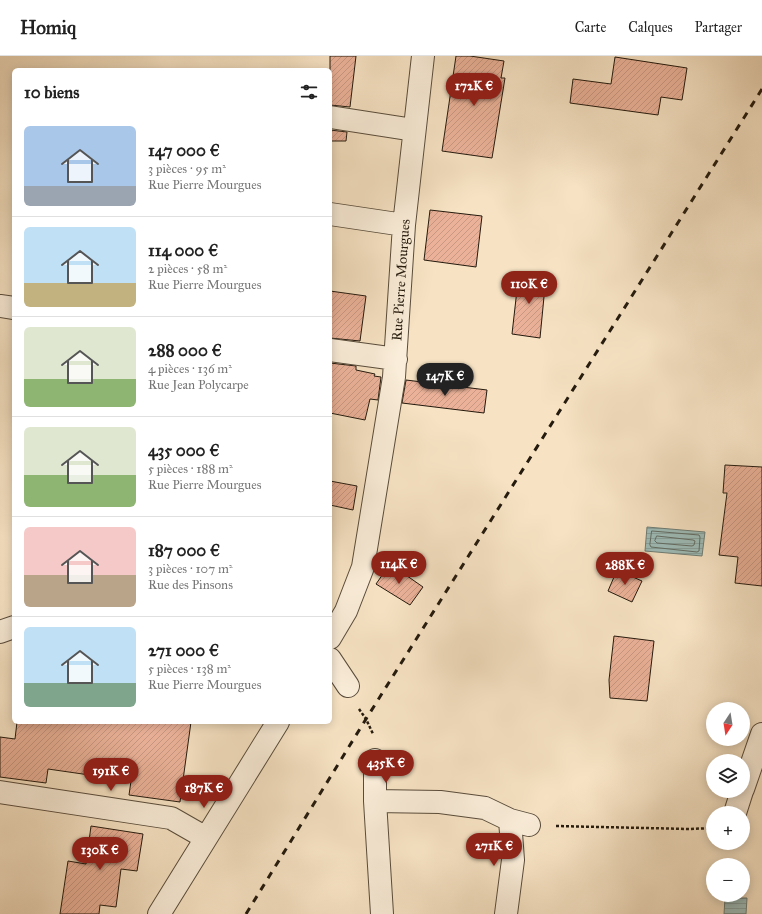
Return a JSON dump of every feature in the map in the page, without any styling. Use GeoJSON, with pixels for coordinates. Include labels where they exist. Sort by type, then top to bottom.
{"type":"FeatureCollection","features":[{"type":"Feature","properties":{"kind":"street","name":"Rue Pierre Mourgues"},"geometry":{"type":"LineString","coordinates":[[332,635],[346,611],[363,567],[394,377],[404,226],[423,56]]}},
{"type":"Feature","properties":{"kind":"street"},"geometry":{"type":"LineString","coordinates":[[332,117],[414,130]]}},
{"type":"Feature","properties":{"kind":"street"},"geometry":{"type":"LineString","coordinates":[[332,214],[404,226]]}},
{"type":"Feature","properties":{"kind":"street"},"geometry":{"type":"LineString","coordinates":[[0,306],[12,308]]}},
{"type":"Feature","properties":{"kind":"street"},"geometry":{"type":"LineString","coordinates":[[332,350],[396,359]]}},
{"type":"Feature","properties":{"kind":"street"},"geometry":{"type":"LineString","coordinates":[[0,632],[12,628]]}},
{"type":"Feature","properties":{"kind":"street"},"geometry":{"type":"LineString","coordinates":[[332,662],[348,686]]}},
{"type":"Feature","properties":{"kind":"street"},"geometry":{"type":"LineString","coordinates":[[159,914],[277,724]]}},
{"type":"Feature","properties":{"kind":"street"},"geometry":{"type":"LineString","coordinates":[[750,769],[762,734]]}},
{"type":"Feature","properties":{"kind":"street"},"geometry":{"type":"LineString","coordinates":[[375,760],[375,801],[382,914]]}},
{"type":"Feature","properties":{"kind":"street"},"geometry":{"type":"LineString","coordinates":[[0,792],[170,818],[206,838]]}},
{"type":"Feature","properties":{"kind":"street"},"geometry":{"type":"LineString","coordinates":[[375,801],[440,802],[485,808],[519,823],[512,860],[506,914]]}},
{"type":"Feature","properties":{"kind":"path"},"geometry":{"type":"LineString","coordinates":[[348,686],[355,703],[366,719],[375,740],[375,760]]}},
{"type":"Feature","properties":{"kind":"path"},"geometry":{"type":"LineString","coordinates":[[519,823],[706,828]]}},
{"type":"Feature","properties":{"kind":"water"},"geometry":{"type":"Polygon","coordinates":[[[647,527],[705,532],[702,556],[645,551],[647,527]]]}},
{"type":"Feature","properties":{"kind":"water"},"geometry":{"type":"Polygon","coordinates":[[[725,902],[747,902],[746,914],[724,914],[725,902]]]}},
{"type":"Feature","properties":{"kind":"building"},"geometry":{"type":"Polygon","coordinates":[[[330,56],[356,56],[350,107],[332,105],[332,68],[330,68],[330,56]]]}},
{"type":"Feature","properties":{"kind":"building"},"geometry":{"type":"Polygon","coordinates":[[[456,56],[470,56],[504,61],[501,78],[505,78],[492,158],[442,151],[456,56]]]}},
{"type":"Feature","properties":{"kind":"building"},"geometry":{"type":"Polygon","coordinates":[[[615,57],[687,68],[682,100],[661,97],[658,115],[570,103],[573,79],[611,84],[615,57]]]}},
{"type":"Feature","properties":{"kind":"building"},"geometry":{"type":"Polygon","coordinates":[[[332,130],[347,132],[346,141],[332,141],[332,130]]]}},
{"type":"Feature","properties":{"kind":"building"},"geometry":{"type":"Polygon","coordinates":[[[430,210],[482,216],[476,267],[424,260],[430,210]]]}},
{"type":"Feature","properties":{"kind":"building"},"geometry":{"type":"Polygon","coordinates":[[[519,272],[546,276],[540,338],[512,334],[519,272]]]}},
{"type":"Feature","properties":{"kind":"building"},"geometry":{"type":"Polygon","coordinates":[[[332,291],[366,296],[360,341],[332,338],[332,291]]]}},
{"type":"Feature","properties":{"kind":"building"},"geometry":{"type":"Polygon","coordinates":[[[332,363],[356,366],[356,370],[375,374],[374,376],[381,377],[378,400],[370,399],[365,420],[332,413],[332,363]]]}},
{"type":"Feature","properties":{"kind":"building"},"geometry":{"type":"Polygon","coordinates":[[[406,380],[487,390],[484,413],[402,403],[406,380]]]}},
{"type":"Feature","properties":{"kind":"building"},"geometry":{"type":"Polygon","coordinates":[[[725,465],[762,467],[762,586],[735,583],[738,557],[719,555],[727,493],[723,493],[725,465]]]}},
{"type":"Feature","properties":{"kind":"building"},"geometry":{"type":"Polygon","coordinates":[[[332,481],[357,486],[353,510],[332,505],[332,481]]]}},
{"type":"Feature","properties":{"kind":"building"},"geometry":{"type":"Polygon","coordinates":[[[390,564],[423,587],[410,605],[376,584],[390,564]]]}},
{"type":"Feature","properties":{"kind":"building"},"geometry":{"type":"Polygon","coordinates":[[[617,570],[642,581],[632,602],[608,591],[617,570]]]}},
{"type":"Feature","properties":{"kind":"building"},"geometry":{"type":"Polygon","coordinates":[[[614,636],[654,641],[647,701],[610,698],[609,680],[614,636]]]}},
{"type":"Feature","properties":{"kind":"building"},"geometry":{"type":"Polygon","coordinates":[[[17,724],[191,724],[180,802],[129,795],[131,781],[48,769],[46,783],[0,777],[0,737],[15,739],[17,724]]]}},
{"type":"Feature","properties":{"kind":"building"},"geometry":{"type":"Polygon","coordinates":[[[91,826],[143,834],[137,871],[121,869],[116,907],[100,905],[99,914],[60,914],[68,861],[86,864],[91,826]]]}},
{"type":"Feature","properties":{"kind":"railway"},"geometry":{"type":"LineString","coordinates":[[246,914],[366,719],[762,89]]}}]}
